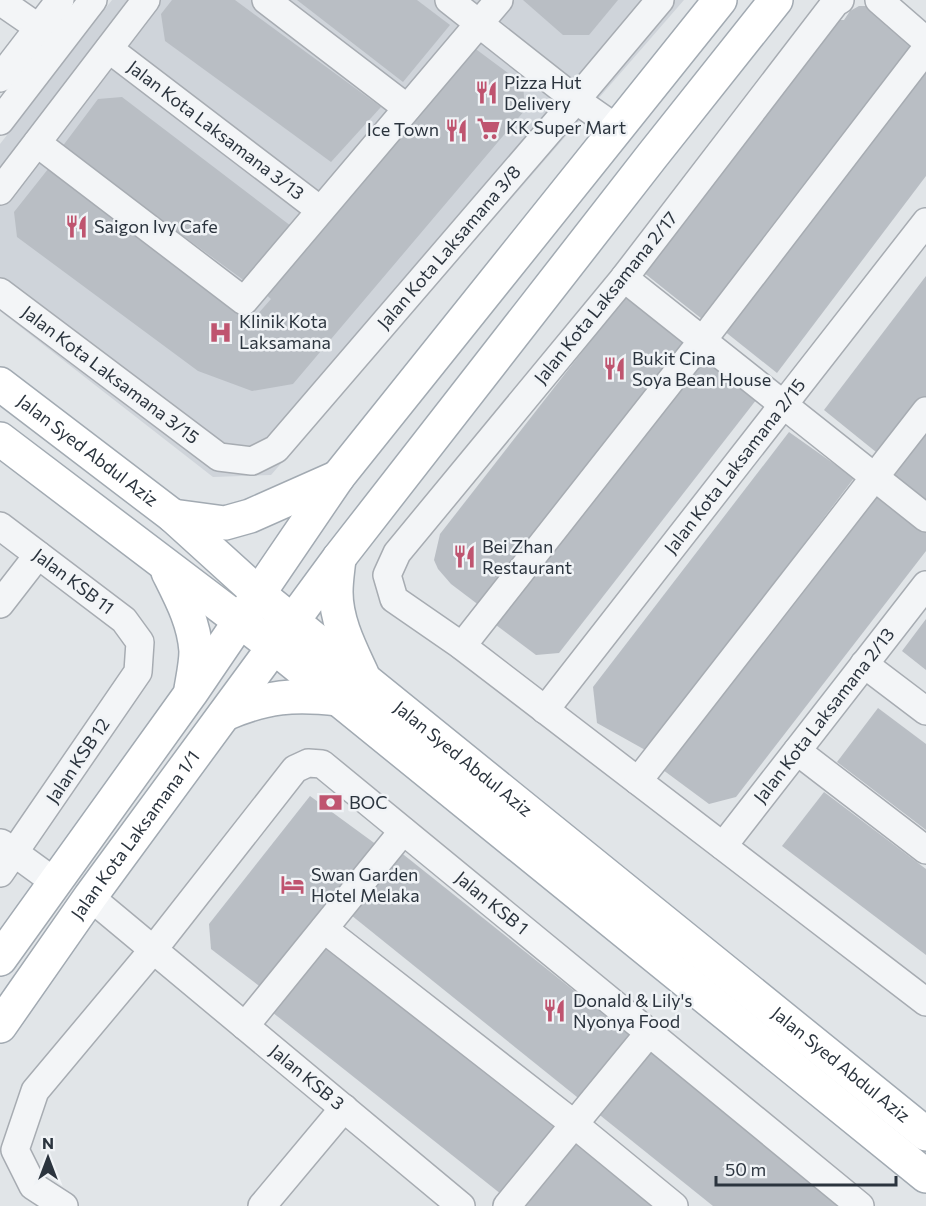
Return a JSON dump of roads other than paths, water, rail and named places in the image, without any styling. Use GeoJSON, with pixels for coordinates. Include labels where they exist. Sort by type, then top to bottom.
{"type":"FeatureCollection","features":[{"type":"Feature","properties":{"kind":"main road","name":"Jalan Kota Laksamana 1/1"},"geometry":{"type":"LineString","coordinates":[[0,959],[191,693],[338,477],[720,0]]}},
{"type":"Feature","properties":{"kind":"main road","name":"Jalan Kota Laksamana 1/1"},"geometry":{"type":"LineString","coordinates":[[0,1026],[90,897],[339,558],[652,156],[777,0]]}},
{"type":"Feature","properties":{"kind":"main road","name":"Jalan Syed Abdul Aziz"},"geometry":{"type":"LineString","coordinates":[[0,384],[173,516],[259,594],[284,634],[339,699],[926,1176]]}},
{"type":"Feature","properties":{"kind":"main road","name":"Jalan Syed Abdul Aziz"},"geometry":{"type":"LineString","coordinates":[[0,439],[239,621],[284,634],[364,679],[926,1134]]}},
{"type":"Feature","properties":{"kind":"main road"},"geometry":{"type":"LineString","coordinates":[[173,516],[225,523],[250,516],[338,477]]}},
{"type":"Feature","properties":{"kind":"main road"},"geometry":{"type":"LineString","coordinates":[[339,558],[336,592],[338,614],[364,679]]}},
{"type":"Feature","properties":{"kind":"main road"},"geometry":{"type":"LineString","coordinates":[[163,563],[186,606],[193,630],[196,653],[191,693]]}},
{"type":"Feature","properties":{"kind":"main road"},"geometry":{"type":"LineString","coordinates":[[225,714],[276,697],[304,695],[339,699]]}},
{"type":"Feature","properties":{"kind":"street"},"geometry":{"type":"LineString","coordinates":[[0,78],[60,0]]}},
{"type":"Feature","properties":{"kind":"street"},"geometry":{"type":"LineString","coordinates":[[0,121],[93,0]]}},
{"type":"Feature","properties":{"kind":"street"},"geometry":{"type":"LineString","coordinates":[[0,191],[146,0]]}},
{"type":"Feature","properties":{"kind":"street"},"geometry":{"type":"LineString","coordinates":[[266,0],[407,108]]}},
{"type":"Feature","properties":{"kind":"street"},"geometry":{"type":"LineString","coordinates":[[449,0],[576,100],[616,128]]}},
{"type":"Feature","properties":{"kind":"street"},"geometry":{"type":"LineString","coordinates":[[37,143],[243,301],[499,0]]}},
{"type":"Feature","properties":{"kind":"street","name":"Jalan Kota Laksamana 3/8"},"geometry":{"type":"LineString","coordinates":[[219,458],[252,461],[276,449],[660,0]]}},
{"type":"Feature","properties":{"kind":"street","name":"Jalan Kota Laksamana 2/17"},"geometry":{"type":"LineString","coordinates":[[462,646],[394,599],[387,575],[397,554],[624,278],[827,12],[840,0]]}},
{"type":"Feature","properties":{"kind":"street"},"geometry":{"type":"LineString","coordinates":[[879,0],[926,41]]}},
{"type":"Feature","properties":{"kind":"street"},"geometry":{"type":"LineString","coordinates":[[2,2],[39,28]]}},
{"type":"Feature","properties":{"kind":"street","name":"Jalan Kota Laksamana 3/13"},"geometry":{"type":"LineString","coordinates":[[109,49],[321,210]]}},
{"type":"Feature","properties":{"kind":"street"},"geometry":{"type":"LineString","coordinates":[[926,49],[702,342],[462,646],[926,1002]]}},
{"type":"Feature","properties":{"kind":"street","name":"Jalan Kota Laksamana 2/15"},"geometry":{"type":"LineString","coordinates":[[545,710],[926,222]]}},
{"type":"Feature","properties":{"kind":"street"},"geometry":{"type":"LineString","coordinates":[[624,278],[926,518]]}},
{"type":"Feature","properties":{"kind":"street","name":"Jalan Kota Laksamana 3/15"},"geometry":{"type":"LineString","coordinates":[[0,292],[219,458]]}},
{"type":"Feature","properties":{"kind":"street"},"geometry":{"type":"LineString","coordinates":[[638,781],[926,411]]}},
{"type":"Feature","properties":{"kind":"street","name":"Jalan KSB 11"},"geometry":{"type":"LineString","coordinates":[[0,526],[124,620],[140,642]]}},
{"type":"Feature","properties":{"kind":"street"},"geometry":{"type":"LineString","coordinates":[[0,604],[38,555]]}},
{"type":"Feature","properties":{"kind":"street","name":"Jalan Kota Laksamana 2/13"},"geometry":{"type":"LineString","coordinates":[[723,846],[926,585]]}},
{"type":"Feature","properties":{"kind":"street","name":"Jalan KSB 12"},"geometry":{"type":"LineString","coordinates":[[5,857],[138,672],[140,642]]}},
{"type":"Feature","properties":{"kind":"street"},"geometry":{"type":"LineString","coordinates":[[864,664],[926,711]]}},
{"type":"Feature","properties":{"kind":"street"},"geometry":{"type":"LineString","coordinates":[[797,751],[926,850]]}},
{"type":"Feature","properties":{"kind":"street","name":"Jalan KSB 1"},"geometry":{"type":"LineString","coordinates":[[64,1206],[33,1186],[15,1150],[35,1091],[153,950],[295,769],[308,763],[322,764],[860,1206]]}},
{"type":"Feature","properties":{"kind":"street"},"geometry":{"type":"LineString","coordinates":[[245,1026],[404,831]]}},
{"type":"Feature","properties":{"kind":"street"},"geometry":{"type":"LineString","coordinates":[[5,857],[56,883]]}},
{"type":"Feature","properties":{"kind":"street","name":"Jalan KSB 3"},"geometry":{"type":"LineString","coordinates":[[90,897],[461,1206]]}},
{"type":"Feature","properties":{"kind":"street"},"geometry":{"type":"LineString","coordinates":[[324,929],[574,1124],[674,1206]]}},
{"type":"Feature","properties":{"kind":"street"},"geometry":{"type":"LineString","coordinates":[[507,1206],[649,1033]]}},
{"type":"Feature","properties":{"kind":"street"},"geometry":{"type":"LineString","coordinates":[[262,1206],[344,1108]]}},
{"type":"Feature","properties":{"kind":"place","name":"Pizza Hut Delivery"},"geometry":{"type":"Point","coordinates":[486,93]}},
{"type":"Feature","properties":{"kind":"place","name":"KK Super Mart"},"geometry":{"type":"Point","coordinates":[488,128]}},
{"type":"Feature","properties":{"kind":"place","name":"Ice Town"},"geometry":{"type":"Point","coordinates":[457,130]}},
{"type":"Feature","properties":{"kind":"place","name":"Saigon Ivy Cafe"},"geometry":{"type":"Point","coordinates":[76,227]}},
{"type":"Feature","properties":{"kind":"place","name":"Klinik Kota Laksamana"},"geometry":{"type":"Point","coordinates":[221,332]}},
{"type":"Feature","properties":{"kind":"place","name":"Bukit Cina Soya Bean House"},"geometry":{"type":"Point","coordinates":[614,369]}},
{"type":"Feature","properties":{"kind":"place","name":"Bei Zhan Restaurant"},"geometry":{"type":"Point","coordinates":[464,557]}},
{"type":"Feature","properties":{"kind":"place","name":"BOC"},"geometry":{"type":"Point","coordinates":[331,803]}},
{"type":"Feature","properties":{"kind":"place","name":"Swan Garden Hotel Melaka"},"geometry":{"type":"Point","coordinates":[293,885]}},
{"type":"Feature","properties":{"kind":"place","name":"Donald & Lily's Nyonya Food"},"geometry":{"type":"Point","coordinates":[555,1011]}}]}
